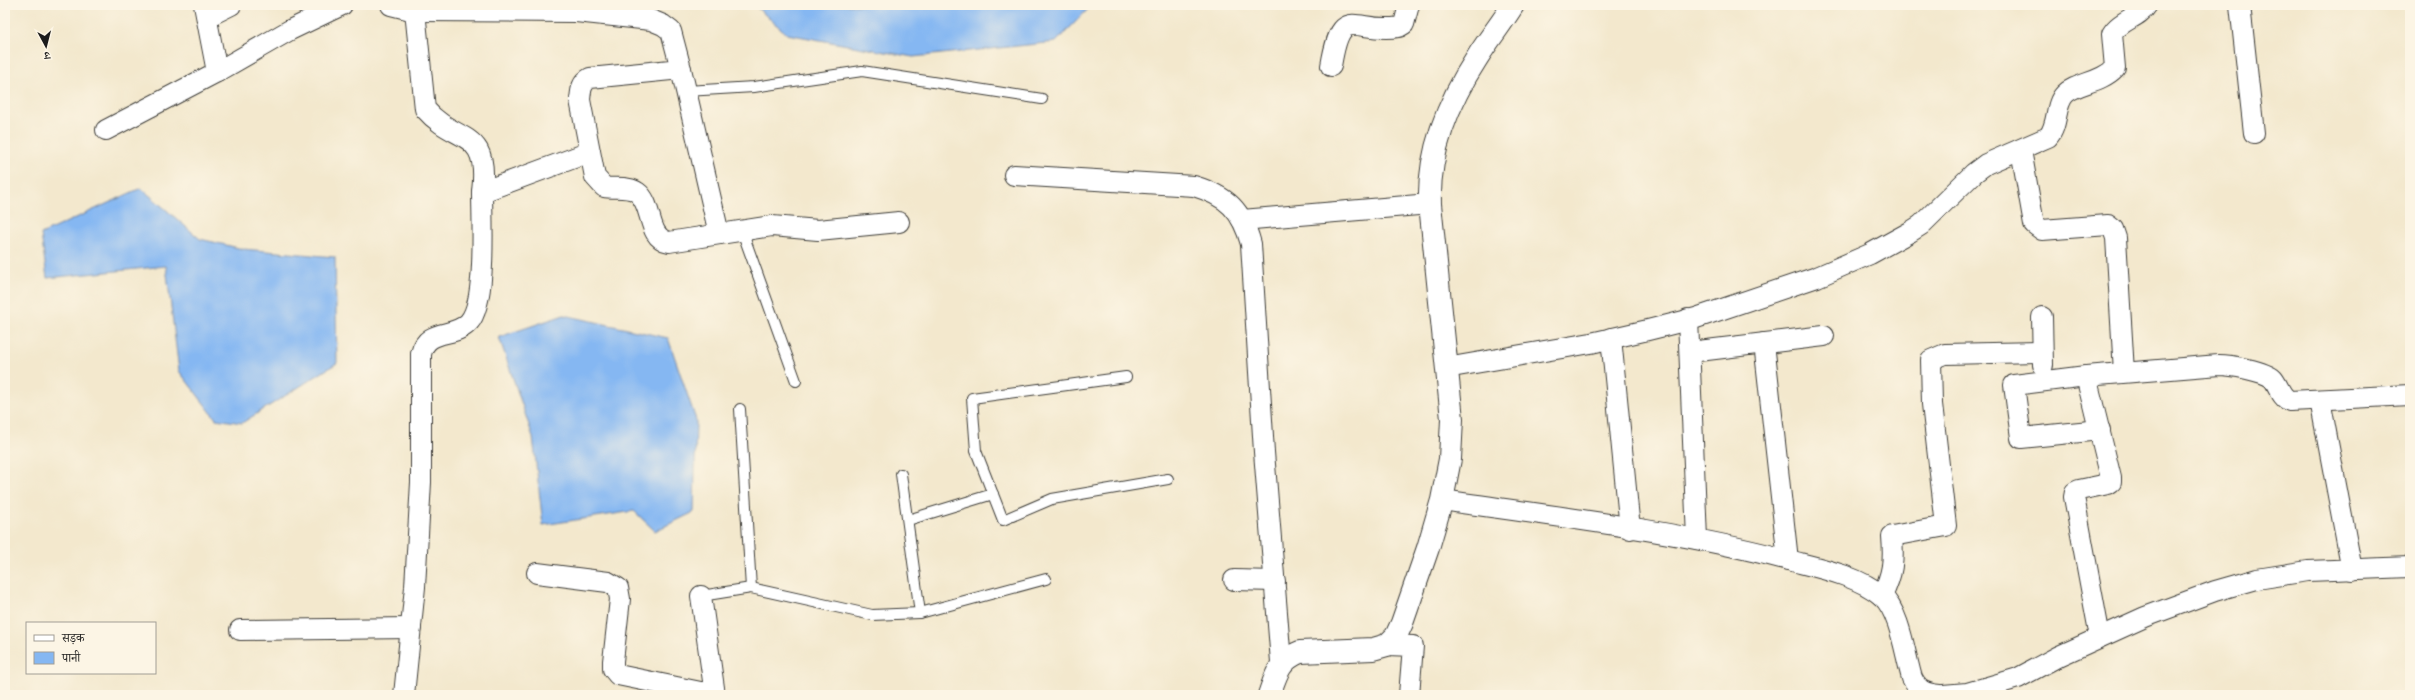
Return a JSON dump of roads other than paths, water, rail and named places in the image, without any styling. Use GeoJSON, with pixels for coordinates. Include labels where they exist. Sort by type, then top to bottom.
{"type":"FeatureCollection","features":[{"type":"Feature","properties":{"kind":"street"},"geometry":{"type":"LineString","coordinates":[[217,72],[205,11],[231,5]]}},
{"type":"Feature","properties":{"kind":"street"},"geometry":{"type":"LineString","coordinates":[[106,130],[217,72],[290,30],[342,5]]}},
{"type":"Feature","properties":{"kind":"street"},"geometry":{"type":"LineString","coordinates":[[391,5],[415,11],[577,9],[651,20],[663,25],[671,31],[675,40],[719,234]]}},
{"type":"Feature","properties":{"kind":"street"},"geometry":{"type":"LineString","coordinates":[[1331,66],[1335,40],[1342,28],[1353,24],[1399,27],[1404,24],[1409,5]]}},
{"type":"Feature","properties":{"kind":"street"},"geometry":{"type":"LineString","coordinates":[[1388,645],[1396,636],[1402,623],[1442,500],[1451,452],[1452,419],[1430,204],[1433,158],[1440,130],[1462,82],[1513,5]]}},
{"type":"Feature","properties":{"kind":"street"},"geometry":{"type":"LineString","coordinates":[[1446,368],[1611,338],[1688,320],[1817,276],[1870,254],[1921,225],[1974,173],[1986,164],[2048,137],[2053,131],[2061,100],[2066,92],[2107,76],[2115,68],[2112,34],[2120,24],[2143,10],[2148,5]]}},
{"type":"Feature","properties":{"kind":"street"},"geometry":{"type":"LineString","coordinates":[[2240,5],[2254,133]]}},
{"type":"Feature","properties":{"kind":"street"},"geometry":{"type":"LineString","coordinates":[[404,695],[411,628],[421,482],[421,354],[424,344],[430,338],[459,329],[469,323],[475,314],[480,284],[483,241],[482,192],[484,176],[479,149],[472,141],[433,119],[425,109],[415,11]]}},
{"type":"Feature","properties":{"kind":"street"},"geometry":{"type":"LineString","coordinates":[[682,69],[590,78],[585,81],[581,88],[580,100],[595,177],[599,182],[611,189],[632,189],[637,192],[645,203],[655,231],[664,241],[669,242],[772,226],[834,230],[899,222]]}},
{"type":"Feature","properties":{"kind":"street"},"geometry":{"type":"LineString","coordinates":[[2021,150],[2034,224],[2037,228],[2042,230],[2108,225],[2113,229],[2116,238],[2124,372]]}},
{"type":"Feature","properties":{"kind":"street"},"geometry":{"type":"LineString","coordinates":[[482,192],[590,152]]}},
{"type":"Feature","properties":{"kind":"street"},"geometry":{"type":"LineString","coordinates":[[1014,175],[1194,186],[1212,192],[1239,213],[1251,244],[1257,308],[1264,452],[1281,662],[1269,695]]}},
{"type":"Feature","properties":{"kind":"street"},"geometry":{"type":"LineString","coordinates":[[1242,220],[1430,204]]}},
{"type":"Feature","properties":{"kind":"street"},"geometry":{"type":"LineString","coordinates":[[2042,317],[2043,381]]}},
{"type":"Feature","properties":{"kind":"street"},"geometry":{"type":"LineString","coordinates":[[1688,320],[1697,539]]}},
{"type":"Feature","properties":{"kind":"street"},"geometry":{"type":"LineString","coordinates":[[1690,352],[1824,336]]}},
{"type":"Feature","properties":{"kind":"street"},"geometry":{"type":"LineString","coordinates":[[1611,338],[1630,529]]}},
{"type":"Feature","properties":{"kind":"street"},"geometry":{"type":"LineString","coordinates":[[1764,343],[1788,560]]}},
{"type":"Feature","properties":{"kind":"street"},"geometry":{"type":"LineString","coordinates":[[1882,596],[1891,576],[1894,558],[1892,536],[1946,526],[1932,404],[1931,360],[1944,354],[2042,352]]}},
{"type":"Feature","properties":{"kind":"street"},"geometry":{"type":"LineString","coordinates":[[2100,430],[2021,438],[2014,385],[2124,372],[2230,365],[2268,376],[2287,400],[2320,400],[2410,395]]}},
{"type":"Feature","properties":{"kind":"street"},"geometry":{"type":"LineString","coordinates":[[2086,376],[2100,430],[2111,482],[2079,490],[2075,492],[2074,497],[2100,637]]}},
{"type":"Feature","properties":{"kind":"street"},"geometry":{"type":"LineString","coordinates":[[2320,400],[2352,570]]}},
{"type":"Feature","properties":{"kind":"street"},"geometry":{"type":"LineString","coordinates":[[1442,500],[1697,539],[1756,551],[1855,581],[1882,596],[1891,607],[1912,678],[1917,688],[1933,695],[1968,693],[2018,678],[2100,637],[2152,614],[2257,579],[2283,573],[2410,567]]}},
{"type":"Feature","properties":{"kind":"street"},"geometry":{"type":"LineString","coordinates":[[537,573],[608,582],[618,588],[620,599],[613,662],[613,669],[618,675],[715,695],[701,596]]}},
{"type":"Feature","properties":{"kind":"street"},"geometry":{"type":"LineString","coordinates":[[1234,580],[1275,581]]}},
{"type":"Feature","properties":{"kind":"street"},"geometry":{"type":"LineString","coordinates":[[240,630],[411,628]]}},
{"type":"Feature","properties":{"kind":"street"},"geometry":{"type":"LineString","coordinates":[[1281,662],[1300,652],[1373,649],[1388,645],[1413,646],[1409,695]]}},
{"type":"Feature","properties":{"kind":"lane"},"geometry":{"type":"LineString","coordinates":[[686,91],[754,88],[862,71],[1042,99]]}},
{"type":"Feature","properties":{"kind":"lane"},"geometry":{"type":"LineString","coordinates":[[742,231],[796,380]]}},
{"type":"Feature","properties":{"kind":"lane"},"geometry":{"type":"LineString","coordinates":[[1126,378],[972,398],[976,451],[1003,520],[1052,499],[1168,479]]}},
{"type":"Feature","properties":{"kind":"lane"},"geometry":{"type":"LineString","coordinates":[[740,409],[751,588]]}},
{"type":"Feature","properties":{"kind":"lane"},"geometry":{"type":"LineString","coordinates":[[901,474],[920,613]]}},
{"type":"Feature","properties":{"kind":"lane"},"geometry":{"type":"LineString","coordinates":[[908,520],[993,494]]}},
{"type":"Feature","properties":{"kind":"lane"},"geometry":{"type":"LineString","coordinates":[[701,596],[751,588],[872,615],[920,613],[1046,579]]}},
{"type":"Feature","properties":{"kind":"water"},"geometry":{"type":"Polygon","coordinates":[[[754,5],[1092,5],[1056,42],[913,57],[787,34],[754,5]]]}},
{"type":"Feature","properties":{"kind":"water"},"geometry":{"type":"Polygon","coordinates":[[[141,188],[200,239],[243,249],[335,257],[337,363],[242,423],[216,419],[179,371],[166,266],[47,278],[41,234],[141,188]]]}},
{"type":"Feature","properties":{"kind":"water"},"geometry":{"type":"Polygon","coordinates":[[[564,315],[668,338],[696,420],[694,512],[655,531],[634,511],[543,525],[533,437],[499,337],[564,315]]]}}]}
